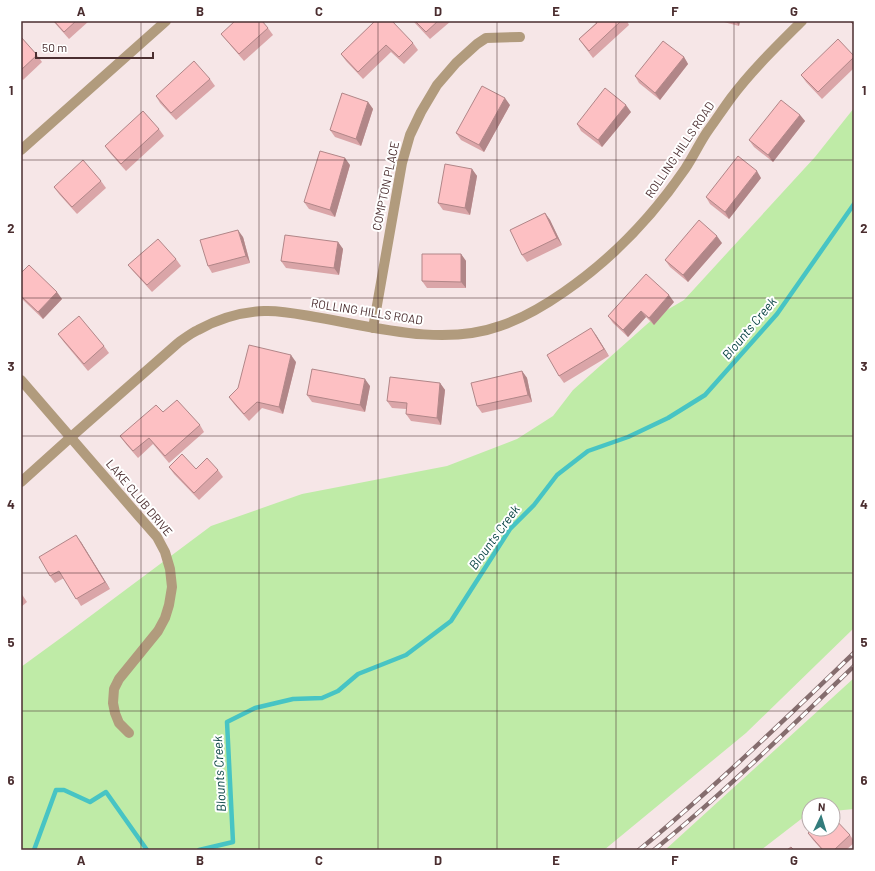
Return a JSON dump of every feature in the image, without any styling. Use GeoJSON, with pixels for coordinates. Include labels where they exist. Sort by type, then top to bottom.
{"type":"FeatureCollection","features":[{"type":"Feature","properties":{"kind":"street"},"geometry":{"type":"LineString","coordinates":[[21,150],[166,21]]}},
{"type":"Feature","properties":{"kind":"street","name":"ROLLING HILLS ROAD"},"geometry":{"type":"LineString","coordinates":[[21,482],[178,342],[196,330],[219,320],[243,313],[264,311],[286,312],[402,333],[449,335],[470,333],[498,327],[521,318],[546,304],[579,282],[635,232],[661,202],[686,168],[707,132],[732,97],[762,61],[802,21]]}},
{"type":"Feature","properties":{"kind":"street","name":"COMPTON PLACE"},"geometry":{"type":"LineString","coordinates":[[373,328],[402,163],[410,135],[420,112],[438,85],[456,63],[477,44],[486,38],[520,37]]}},
{"type":"Feature","properties":{"kind":"street","name":"LAKE CLUB DRIVE"},"geometry":{"type":"LineString","coordinates":[[21,380],[157,537],[165,552],[170,570],[172,587],[165,618],[158,631],[119,679],[114,689],[113,703],[115,713],[119,723],[129,733]]}},
{"type":"Feature","properties":{"kind":"green space"},"geometry":{"type":"Polygon","coordinates":[[[854,108],[854,628],[746,733],[604,850],[21,850],[21,667],[211,526],[302,494],[447,466],[517,439],[553,416],[573,390],[655,317],[684,300],[815,157],[854,108]]]}},
{"type":"Feature","properties":{"kind":"green space"},"geometry":{"type":"Polygon","coordinates":[[[854,678],[854,809],[841,810],[841,797],[801,797],[801,819],[761,850],[665,850],[854,678]]]}},
{"type":"Feature","properties":{"kind":"building"},"geometry":{"type":"Polygon","coordinates":[[[54,21],[76,21],[64,32],[54,21]]]}},
{"type":"Feature","properties":{"kind":"building"},"geometry":{"type":"Polygon","coordinates":[[[235,21],[262,21],[268,28],[239,54],[221,34],[235,21]]]}},
{"type":"Feature","properties":{"kind":"building"},"geometry":{"type":"Polygon","coordinates":[[[375,21],[392,21],[413,43],[399,57],[386,45],[358,72],[341,54],[375,21]]]}},
{"type":"Feature","properties":{"kind":"building"},"geometry":{"type":"Polygon","coordinates":[[[415,21],[438,21],[426,32],[415,21]]]}},
{"type":"Feature","properties":{"kind":"building"},"geometry":{"type":"Polygon","coordinates":[[[596,21],[621,21],[589,51],[579,39],[597,23],[596,21]]]}},
{"type":"Feature","properties":{"kind":"building"},"geometry":{"type":"Polygon","coordinates":[[[21,37],[37,55],[21,70],[21,37]]]}},
{"type":"Feature","properties":{"kind":"building"},"geometry":{"type":"Polygon","coordinates":[[[838,39],[854,57],[818,92],[801,75],[838,39]]]}},
{"type":"Feature","properties":{"kind":"building"},"geometry":{"type":"Polygon","coordinates":[[[663,41],[684,57],[655,93],[635,76],[663,41]]]}},
{"type":"Feature","properties":{"kind":"building"},"geometry":{"type":"Polygon","coordinates":[[[194,61],[210,79],[171,113],[156,96],[194,61]]]}},
{"type":"Feature","properties":{"kind":"building"},"geometry":{"type":"Polygon","coordinates":[[[482,86],[505,98],[479,145],[456,133],[482,86]]]}},
{"type":"Feature","properties":{"kind":"building"},"geometry":{"type":"Polygon","coordinates":[[[605,88],[626,105],[598,140],[577,124],[605,88]]]}},
{"type":"Feature","properties":{"kind":"building"},"geometry":{"type":"Polygon","coordinates":[[[342,93],[368,102],[356,139],[330,130],[342,93]]]}},
{"type":"Feature","properties":{"kind":"building"},"geometry":{"type":"Polygon","coordinates":[[[781,100],[800,115],[768,155],[749,140],[781,100]]]}},
{"type":"Feature","properties":{"kind":"building"},"geometry":{"type":"Polygon","coordinates":[[[143,111],[159,129],[121,164],[105,146],[143,111]]]}},
{"type":"Feature","properties":{"kind":"building"},"geometry":{"type":"Polygon","coordinates":[[[320,151],[345,158],[330,210],[304,202],[320,151]]]}},
{"type":"Feature","properties":{"kind":"building"},"geometry":{"type":"Polygon","coordinates":[[[738,156],[757,171],[725,212],[706,197],[738,156]]]}},
{"type":"Feature","properties":{"kind":"building"},"geometry":{"type":"Polygon","coordinates":[[[83,160],[101,181],[72,207],[54,187],[83,160]]]}},
{"type":"Feature","properties":{"kind":"building"},"geometry":{"type":"Polygon","coordinates":[[[445,164],[472,169],[465,208],[438,203],[445,164]]]}},
{"type":"Feature","properties":{"kind":"building"},"geometry":{"type":"Polygon","coordinates":[[[545,213],[557,238],[522,255],[510,230],[545,213]]]}},
{"type":"Feature","properties":{"kind":"building"},"geometry":{"type":"Polygon","coordinates":[[[699,220],[717,236],[683,275],[665,260],[699,220]]]}},
{"type":"Feature","properties":{"kind":"building"},"geometry":{"type":"Polygon","coordinates":[[[238,230],[246,256],[208,266],[200,240],[238,230]]]}},
{"type":"Feature","properties":{"kind":"building"},"geometry":{"type":"Polygon","coordinates":[[[285,235],[338,242],[334,268],[281,261],[285,235]]]}},
{"type":"Feature","properties":{"kind":"building"},"geometry":{"type":"Polygon","coordinates":[[[158,239],[176,259],[147,285],[128,265],[158,239]]]}},
{"type":"Feature","properties":{"kind":"building"},"geometry":{"type":"Polygon","coordinates":[[[422,254],[461,254],[461,282],[422,281],[422,254]]]}},
{"type":"Feature","properties":{"kind":"building"},"geometry":{"type":"Polygon","coordinates":[[[29,265],[57,292],[38,312],[21,296],[21,273],[29,265]]]}},
{"type":"Feature","properties":{"kind":"building"},"geometry":{"type":"Polygon","coordinates":[[[646,274],[669,295],[649,318],[641,311],[623,330],[608,316],[646,274]]]}},
{"type":"Feature","properties":{"kind":"building"},"geometry":{"type":"Polygon","coordinates":[[[79,316],[104,346],[84,364],[58,334],[79,316]]]}},
{"type":"Feature","properties":{"kind":"building"},"geometry":{"type":"Polygon","coordinates":[[[591,328],[604,349],[559,376],[547,355],[591,328]]]}},
{"type":"Feature","properties":{"kind":"building"},"geometry":{"type":"Polygon","coordinates":[[[249,345],[291,355],[279,407],[257,402],[244,414],[229,397],[238,388],[249,345]]]}},
{"type":"Feature","properties":{"kind":"building"},"geometry":{"type":"Polygon","coordinates":[[[312,369],[365,379],[360,405],[307,395],[312,369]]]}},
{"type":"Feature","properties":{"kind":"building"},"geometry":{"type":"Polygon","coordinates":[[[522,371],[528,395],[477,406],[471,383],[522,371]]]}},
{"type":"Feature","properties":{"kind":"building"},"geometry":{"type":"Polygon","coordinates":[[[390,377],[440,383],[437,418],[406,414],[407,403],[387,401],[390,377]]]}},
{"type":"Feature","properties":{"kind":"building"},"geometry":{"type":"Polygon","coordinates":[[[177,400],[200,425],[165,456],[149,438],[133,451],[120,436],[156,405],[163,412],[177,400]]]}},
{"type":"Feature","properties":{"kind":"building"},"geometry":{"type":"Polygon","coordinates":[[[182,454],[196,469],[207,458],[218,470],[194,493],[169,467],[182,454]]]}},
{"type":"Feature","properties":{"kind":"building"},"geometry":{"type":"Polygon","coordinates":[[[76,535],[105,582],[76,599],[59,571],[50,576],[39,557],[76,535]]]}},
{"type":"Feature","properties":{"kind":"building"},"geometry":{"type":"Polygon","coordinates":[[[841,825],[850,835],[834,850],[823,850],[812,837],[841,837],[841,825]]]}},
{"type":"Feature","properties":{"kind":"building"},"geometry":{"type":"Polygon","coordinates":[[[791,847],[794,850],[787,850],[791,847]]]}},
{"type":"Feature","properties":{"kind":"waterway","name":"Blounts Creek"},"geometry":{"type":"LineString","coordinates":[[199,850],[233,842],[227,722],[255,708],[293,699],[322,698],[338,691],[358,674],[406,655],[451,621],[510,529],[534,505],[557,475],[588,451],[628,437],[668,418],[705,395],[777,314],[854,204]]}},
{"type":"Feature","properties":{"kind":"waterway","name":"Blounts Creek"},"geometry":{"type":"LineString","coordinates":[[34,850],[56,790],[64,790],[90,802],[106,792],[147,850]]}},
{"type":"Feature","properties":{"kind":"railway"},"geometry":{"type":"LineString","coordinates":[[639,850],[722,778],[854,653]]}},
{"type":"Feature","properties":{"kind":"railway"},"geometry":{"type":"LineString","coordinates":[[654,850],[731,783],[854,666]]}}]}
